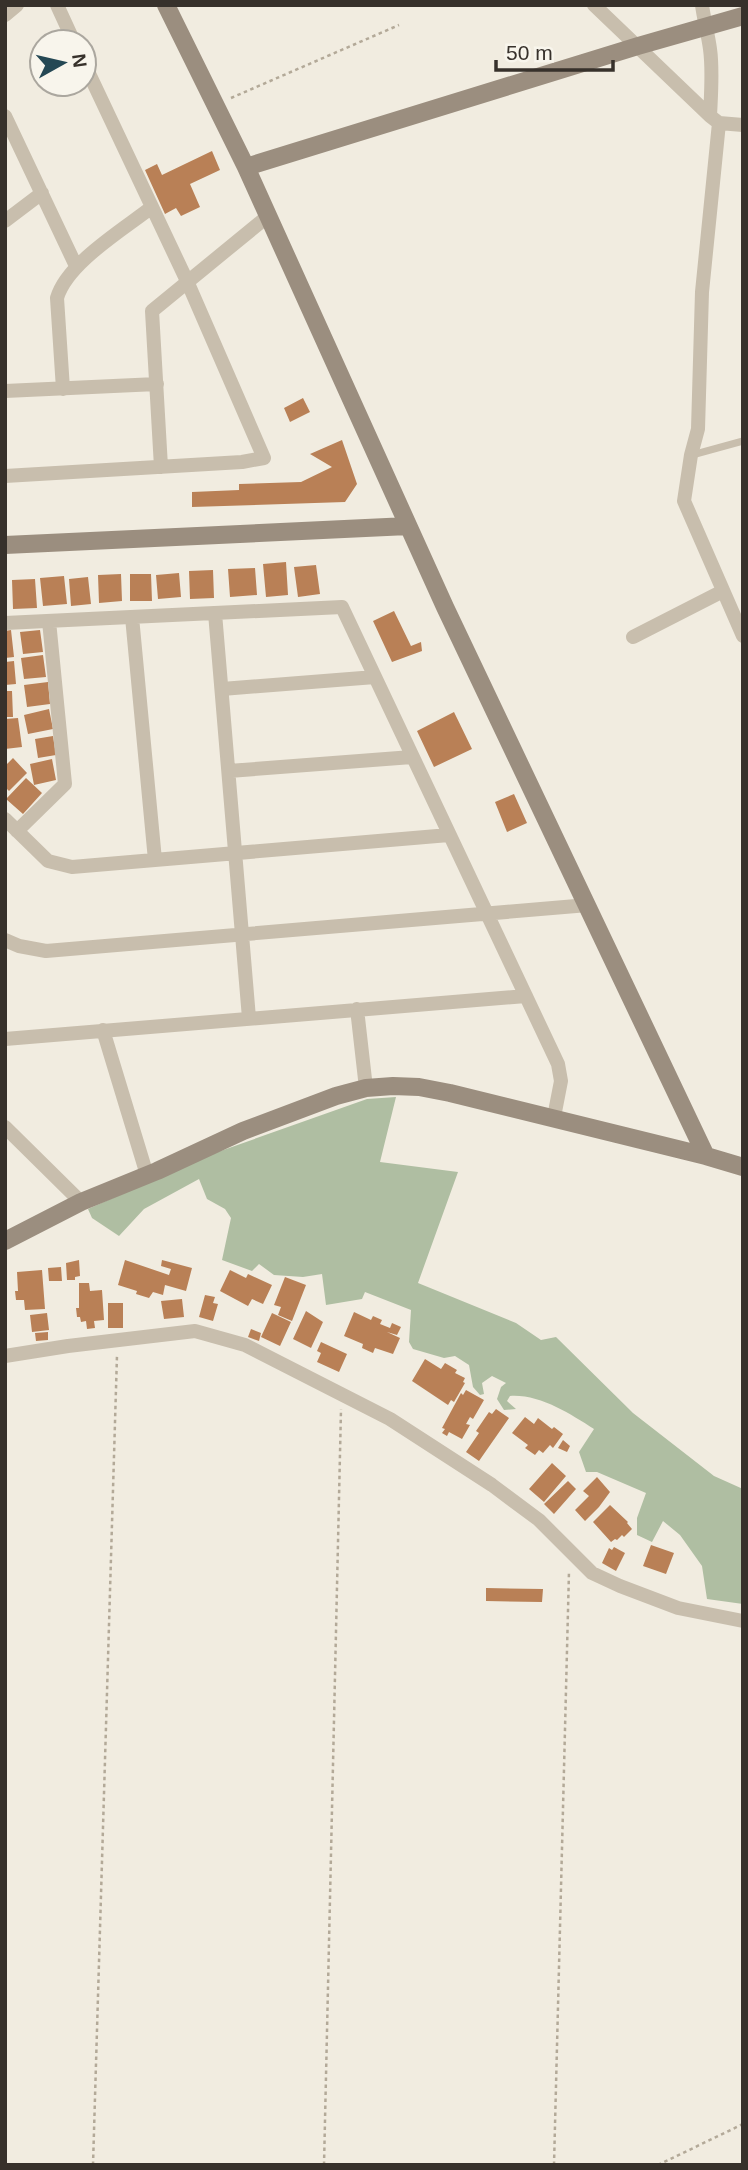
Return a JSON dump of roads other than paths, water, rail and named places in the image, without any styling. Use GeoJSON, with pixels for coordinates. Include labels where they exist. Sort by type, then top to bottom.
{"type":"FeatureCollection","features":[{"type":"Feature","properties":{"kind":"street"},"geometry":{"type":"LineString","coordinates":[[5,15],[17,5]]}},
{"type":"Feature","properties":{"kind":"street"},"geometry":{"type":"LineString","coordinates":[[57,5],[68,28]]}},
{"type":"Feature","properties":{"kind":"street"},"geometry":{"type":"LineString","coordinates":[[166,5],[246,167],[408,526],[706,1156]]}},
{"type":"Feature","properties":{"kind":"street"},"geometry":{"type":"LineString","coordinates":[[594,5],[714,119],[743,125]]}},
{"type":"Feature","properties":{"kind":"street"},"geometry":{"type":"LineString","coordinates":[[702,5],[710,50],[714,119],[702,292],[698,429],[684,501],[743,636]]}},
{"type":"Feature","properties":{"kind":"street"},"geometry":{"type":"LineString","coordinates":[[246,167],[743,16]]}},
{"type":"Feature","properties":{"kind":"street"},"geometry":{"type":"LineString","coordinates":[[5,476],[242,462],[264,458],[187,281],[98,92]]}},
{"type":"Feature","properties":{"kind":"street"},"geometry":{"type":"LineString","coordinates":[[6,120],[76,266]]}},
{"type":"Feature","properties":{"kind":"street"},"geometry":{"type":"LineString","coordinates":[[5,221],[42,193]]}},
{"type":"Feature","properties":{"kind":"street"},"geometry":{"type":"LineString","coordinates":[[63,389],[57,298],[61,286],[76,266],[152,206]]}},
{"type":"Feature","properties":{"kind":"street"},"geometry":{"type":"LineString","coordinates":[[161,467],[152,311],[268,216]]}},
{"type":"Feature","properties":{"kind":"street"},"geometry":{"type":"LineString","coordinates":[[5,391],[157,384]]}},
{"type":"Feature","properties":{"kind":"street"},"geometry":{"type":"LineString","coordinates":[[5,545],[408,526]]}},
{"type":"Feature","properties":{"kind":"street"},"geometry":{"type":"LineString","coordinates":[[633,637],[723,591]]}},
{"type":"Feature","properties":{"kind":"street"},"geometry":{"type":"LineString","coordinates":[[5,623],[342,607],[558,1064],[561,1082],[554,1117]]}},
{"type":"Feature","properties":{"kind":"street"},"geometry":{"type":"LineString","coordinates":[[215,612],[249,1018]]}},
{"type":"Feature","properties":{"kind":"street"},"geometry":{"type":"LineString","coordinates":[[132,617],[155,860]]}},
{"type":"Feature","properties":{"kind":"street"},"geometry":{"type":"LineString","coordinates":[[17,831],[65,784],[49,621]]}},
{"type":"Feature","properties":{"kind":"street"},"geometry":{"type":"LineString","coordinates":[[222,689],[375,677]]}},
{"type":"Feature","properties":{"kind":"street"},"geometry":{"type":"LineString","coordinates":[[229,771],[412,757]]}},
{"type":"Feature","properties":{"kind":"street"},"geometry":{"type":"LineString","coordinates":[[5,819],[48,861],[65,866],[449,835]]}},
{"type":"Feature","properties":{"kind":"street"},"geometry":{"type":"LineString","coordinates":[[5,940],[19,946],[47,951],[588,905]]}},
{"type":"Feature","properties":{"kind":"street"},"geometry":{"type":"LineString","coordinates":[[5,1039],[526,996]]}},
{"type":"Feature","properties":{"kind":"street"},"geometry":{"type":"LineString","coordinates":[[357,1009],[366,1088]]}},
{"type":"Feature","properties":{"kind":"street"},"geometry":{"type":"LineString","coordinates":[[103,1030],[147,1175]]}},
{"type":"Feature","properties":{"kind":"street"},"geometry":{"type":"LineString","coordinates":[[5,1241],[80,1202],[289,1113],[366,1088],[419,1087],[554,1117],[743,1167]]}},
{"type":"Feature","properties":{"kind":"street"},"geometry":{"type":"LineString","coordinates":[[5,1126],[80,1202]]}},
{"type":"Feature","properties":{"kind":"street"},"geometry":{"type":"LineString","coordinates":[[5,1356],[195,1331],[245,1345],[390,1419],[492,1485],[539,1520],[592,1573],[678,1608],[743,1621]]}},
{"type":"Feature","properties":{"kind":"lane"},"geometry":{"type":"LineString","coordinates":[[691,455],[743,441]]}}]}
